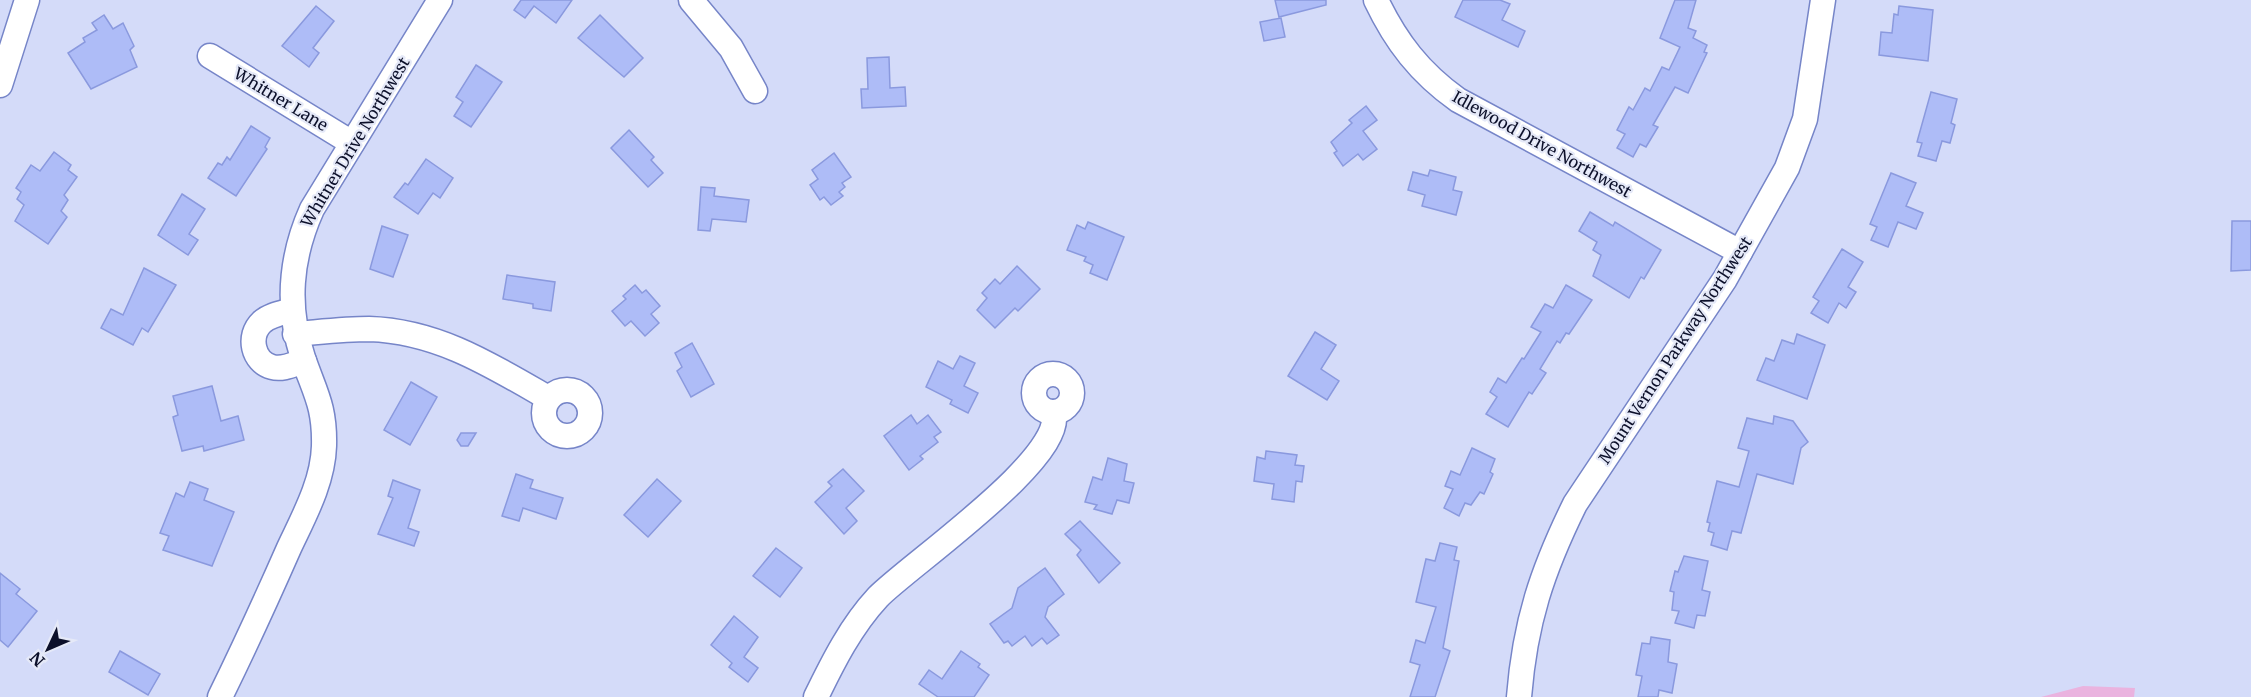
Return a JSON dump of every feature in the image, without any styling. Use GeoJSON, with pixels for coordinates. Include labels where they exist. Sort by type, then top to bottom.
{"type":"FeatureCollection","features":[{"type":"Feature","properties":{"kind":"street"},"geometry":{"type":"LineString","coordinates":[[0,85],[27,0]]}},
{"type":"Feature","properties":{"kind":"street","name":"Whitner Drive Northwest"},"geometry":{"type":"LineString","coordinates":[[220,697],[319,479],[324,448],[324,419],[319,396],[304,361],[296,334],[292,310],[292,273],[300,234],[312,208],[440,0]]}},
{"type":"Feature","properties":{"kind":"street"},"geometry":{"type":"LineString","coordinates":[[691,0],[731,48],[755,91]]}},
{"type":"Feature","properties":{"kind":"street","name":"Idlewood Drive Northwest"},"geometry":{"type":"LineString","coordinates":[[1376,0],[1390,30],[1406,53],[1437,85],[1458,100],[1740,252]]}},
{"type":"Feature","properties":{"kind":"street","name":"Mount Vernon Parkway Northwest"},"geometry":{"type":"LineString","coordinates":[[1519,697],[1527,629],[1540,581],[1575,504],[1740,252],[1787,168],[1798,143],[1812,88],[1823,0]]}},
{"type":"Feature","properties":{"kind":"street","name":"Whitner Lane"},"geometry":{"type":"LineString","coordinates":[[210,56],[352,143]]}},
{"type":"Feature","properties":{"kind":"street"},"geometry":{"type":"LineString","coordinates":[[292,310],[260,323],[254,334],[254,348],[260,360],[273,367],[285,368],[304,361]]}},
{"type":"Feature","properties":{"kind":"street"},"geometry":{"type":"LineString","coordinates":[[296,334],[368,329],[420,336],[472,354],[548,398]]}},
{"type":"Feature","properties":{"kind":"street"},"geometry":{"type":"LineString","coordinates":[[816,697],[832,662],[860,619],[899,577],[975,518],[1012,483],[1045,443],[1053,424],[1053,412]]}},
{"type":"Feature","properties":{"kind":"shaded area"},"geometry":{"type":"Polygon","coordinates":[[[2083,686],[2135,688],[2134,697],[2041,697],[2083,686]]]}},
{"type":"Feature","properties":{"kind":"building"},"geometry":{"type":"Polygon","coordinates":[[[521,0],[572,0],[556,23],[534,6],[525,18],[514,10],[521,0]]]}},
{"type":"Feature","properties":{"kind":"building"},"geometry":{"type":"Polygon","coordinates":[[[1275,0],[1326,0],[1326,5],[1279,17],[1275,0]]]}},
{"type":"Feature","properties":{"kind":"building"},"geometry":{"type":"Polygon","coordinates":[[[1463,0],[1500,0],[1510,4],[1502,20],[1525,31],[1518,47],[1455,17],[1463,0]]]}},
{"type":"Feature","properties":{"kind":"building"},"geometry":{"type":"Polygon","coordinates":[[[1675,0],[1696,0],[1688,28],[1696,31],[1693,38],[1707,45],[1704,52],[1707,53],[1688,93],[1675,87],[1653,125],[1658,127],[1646,147],[1640,144],[1633,157],[1617,148],[1625,134],[1617,130],[1629,107],[1633,110],[1645,88],[1650,91],[1662,67],[1669,70],[1680,47],[1660,38],[1675,0]]]}},
{"type":"Feature","properties":{"kind":"building"},"geometry":{"type":"Polygon","coordinates":[[[316,6],[334,21],[313,48],[319,53],[309,67],[282,46],[316,6]]]}},
{"type":"Feature","properties":{"kind":"building"},"geometry":{"type":"Polygon","coordinates":[[[1899,6],[1933,10],[1928,61],[1879,55],[1881,32],[1892,33],[1894,14],[1898,15],[1899,6]]]}},
{"type":"Feature","properties":{"kind":"building"},"geometry":{"type":"Polygon","coordinates":[[[104,15],[113,29],[123,23],[134,46],[130,50],[137,67],[91,89],[68,53],[85,42],[83,38],[97,30],[92,23],[104,15]]]}},
{"type":"Feature","properties":{"kind":"building"},"geometry":{"type":"Polygon","coordinates":[[[600,15],[643,58],[624,77],[578,38],[600,15]]]}},
{"type":"Feature","properties":{"kind":"building"},"geometry":{"type":"Polygon","coordinates":[[[1281,18],[1285,37],[1264,41],[1260,22],[1281,18]]]}},
{"type":"Feature","properties":{"kind":"building"},"geometry":{"type":"Polygon","coordinates":[[[889,57],[890,88],[905,87],[906,106],[862,108],[861,89],[868,89],[867,58],[889,57]]]}},
{"type":"Feature","properties":{"kind":"building"},"geometry":{"type":"Polygon","coordinates":[[[476,65],[502,82],[471,127],[454,116],[463,102],[456,97],[476,65]]]}},
{"type":"Feature","properties":{"kind":"building"},"geometry":{"type":"Polygon","coordinates":[[[1931,92],[1957,99],[1951,123],[1955,125],[1950,143],[1942,141],[1936,161],[1918,156],[1922,143],[1917,142],[1931,92]]]}},
{"type":"Feature","properties":{"kind":"building"},"geometry":{"type":"Polygon","coordinates":[[[1366,106],[1377,120],[1363,131],[1377,149],[1363,160],[1358,154],[1343,166],[1334,153],[1337,151],[1331,142],[1352,123],[1349,120],[1366,106]]]}},
{"type":"Feature","properties":{"kind":"building"},"geometry":{"type":"Polygon","coordinates":[[[251,126],[270,138],[265,147],[267,149],[236,196],[208,178],[218,163],[222,165],[227,157],[230,160],[251,126]]]}},
{"type":"Feature","properties":{"kind":"building"},"geometry":{"type":"Polygon","coordinates":[[[629,130],[654,157],[651,160],[663,173],[648,187],[611,148],[629,130]]]}},
{"type":"Feature","properties":{"kind":"building"},"geometry":{"type":"Polygon","coordinates":[[[54,152],[71,165],[68,170],[77,177],[64,195],[68,200],[61,211],[67,217],[48,244],[15,221],[24,205],[17,199],[21,192],[16,188],[31,165],[40,171],[54,152]]]}},
{"type":"Feature","properties":{"kind":"building"},"geometry":{"type":"Polygon","coordinates":[[[834,153],[851,177],[842,183],[845,187],[839,192],[843,196],[831,205],[824,197],[820,200],[810,185],[818,179],[812,170],[834,153]]]}},
{"type":"Feature","properties":{"kind":"building"},"geometry":{"type":"Polygon","coordinates":[[[426,159],[453,178],[440,198],[433,193],[418,214],[394,197],[405,183],[408,185],[426,159]]]}},
{"type":"Feature","properties":{"kind":"building"},"geometry":{"type":"Polygon","coordinates":[[[1430,170],[1456,177],[1453,190],[1462,192],[1456,215],[1422,206],[1425,195],[1408,190],[1413,172],[1428,176],[1430,170]]]}},
{"type":"Feature","properties":{"kind":"building"},"geometry":{"type":"Polygon","coordinates":[[[1891,173],[1916,183],[1906,206],[1923,213],[1916,229],[1898,222],[1888,247],[1871,240],[1877,227],[1870,224],[1891,173]]]}},
{"type":"Feature","properties":{"kind":"building"},"geometry":{"type":"Polygon","coordinates":[[[701,187],[715,188],[714,196],[749,200],[746,222],[712,219],[710,231],[698,230],[701,187]]]}},
{"type":"Feature","properties":{"kind":"building"},"geometry":{"type":"Polygon","coordinates":[[[182,194],[205,209],[189,234],[198,240],[188,255],[158,235],[182,194]]]}},
{"type":"Feature","properties":{"kind":"building"},"geometry":{"type":"Polygon","coordinates":[[[1590,212],[1613,226],[1615,222],[1661,250],[1644,279],[1641,277],[1629,298],[1593,276],[1601,255],[1593,250],[1597,242],[1579,231],[1590,212]]]}},
{"type":"Feature","properties":{"kind":"building"},"geometry":{"type":"Polygon","coordinates":[[[2232,221],[2251,221],[2251,270],[2231,271],[2232,221]]]}},
{"type":"Feature","properties":{"kind":"building"},"geometry":{"type":"Polygon","coordinates":[[[1088,222],[1124,237],[1107,280],[1090,273],[1093,265],[1084,261],[1086,257],[1067,250],[1077,225],[1085,229],[1088,222]]]}},
{"type":"Feature","properties":{"kind":"building"},"geometry":{"type":"Polygon","coordinates":[[[382,226],[408,235],[393,277],[370,269],[382,226]]]}},
{"type":"Feature","properties":{"kind":"building"},"geometry":{"type":"Polygon","coordinates":[[[1842,249],[1863,262],[1848,287],[1856,292],[1846,308],[1839,303],[1828,323],[1811,313],[1819,301],[1813,297],[1842,249]]]}},
{"type":"Feature","properties":{"kind":"building"},"geometry":{"type":"Polygon","coordinates":[[[1017,266],[1040,289],[1018,311],[1015,308],[995,328],[977,310],[987,298],[982,293],[995,279],[1000,284],[1017,266]]]}},
{"type":"Feature","properties":{"kind":"building"},"geometry":{"type":"Polygon","coordinates":[[[144,268],[176,285],[148,332],[142,328],[133,345],[101,328],[111,309],[123,315],[144,268]]]}},
{"type":"Feature","properties":{"kind":"building"},"geometry":{"type":"Polygon","coordinates":[[[507,275],[555,282],[551,311],[533,308],[533,304],[503,299],[507,275]]]}},
{"type":"Feature","properties":{"kind":"building"},"geometry":{"type":"Polygon","coordinates":[[[635,285],[642,293],[646,290],[660,306],[651,314],[659,323],[645,336],[631,321],[625,326],[612,311],[626,299],[623,296],[635,285]]]}},
{"type":"Feature","properties":{"kind":"building"},"geometry":{"type":"Polygon","coordinates":[[[1566,285],[1592,300],[1569,334],[1566,333],[1560,343],[1557,341],[1540,369],[1546,373],[1532,394],[1529,392],[1508,427],[1486,414],[1497,397],[1490,392],[1498,378],[1506,383],[1522,358],[1524,359],[1541,332],[1531,327],[1545,304],[1553,308],[1566,285]]]}},
{"type":"Feature","properties":{"kind":"building"},"geometry":{"type":"Polygon","coordinates":[[[1315,332],[1336,345],[1321,369],[1339,381],[1327,400],[1288,376],[1315,332]]]}},
{"type":"Feature","properties":{"kind":"building"},"geometry":{"type":"Polygon","coordinates":[[[1797,334],[1825,345],[1807,399],[1757,380],[1766,358],[1774,361],[1782,340],[1794,344],[1797,334]]]}},
{"type":"Feature","properties":{"kind":"building"},"geometry":{"type":"Polygon","coordinates":[[[692,343],[714,384],[691,397],[677,371],[682,367],[675,353],[692,343]]]}},
{"type":"Feature","properties":{"kind":"building"},"geometry":{"type":"Polygon","coordinates":[[[960,356],[975,363],[964,386],[978,393],[968,413],[950,404],[952,400],[926,387],[938,361],[953,369],[960,356]]]}},
{"type":"Feature","properties":{"kind":"building"},"geometry":{"type":"Polygon","coordinates":[[[411,382],[437,397],[410,445],[384,430],[411,382]]]}},
{"type":"Feature","properties":{"kind":"building"},"geometry":{"type":"Polygon","coordinates":[[[212,386],[221,421],[238,416],[244,440],[204,451],[203,446],[182,451],[173,417],[178,415],[173,396],[212,386]]]}},
{"type":"Feature","properties":{"kind":"building"},"geometry":{"type":"Polygon","coordinates":[[[911,415],[917,424],[928,415],[941,432],[934,437],[938,442],[920,456],[923,459],[909,470],[884,436],[911,415]]]}},
{"type":"Feature","properties":{"kind":"building"},"geometry":{"type":"Polygon","coordinates":[[[1774,416],[1793,421],[1808,442],[1801,448],[1793,484],[1757,474],[1741,533],[1732,531],[1727,550],[1711,545],[1714,533],[1708,531],[1710,523],[1707,522],[1717,481],[1739,487],[1749,451],[1738,448],[1747,418],[1773,424],[1774,416]]]}},
{"type":"Feature","properties":{"kind":"building"},"geometry":{"type":"Polygon","coordinates":[[[461,433],[476,433],[468,446],[461,446],[457,440],[461,433]]]}},
{"type":"Feature","properties":{"kind":"building"},"geometry":{"type":"Polygon","coordinates":[[[1472,448],[1495,459],[1490,472],[1493,474],[1484,494],[1480,492],[1471,505],[1465,503],[1459,516],[1444,508],[1453,489],[1445,486],[1451,471],[1460,475],[1472,448]]]}},
{"type":"Feature","properties":{"kind":"building"},"geometry":{"type":"Polygon","coordinates":[[[1266,451],[1297,455],[1295,465],[1304,466],[1302,482],[1296,481],[1294,502],[1272,499],[1274,484],[1254,481],[1257,457],[1265,459],[1266,451]]]}},
{"type":"Feature","properties":{"kind":"building"},"geometry":{"type":"Polygon","coordinates":[[[1108,458],[1127,464],[1124,481],[1134,483],[1129,503],[1117,500],[1112,514],[1094,509],[1097,505],[1085,502],[1093,477],[1102,480],[1108,458]]]}},
{"type":"Feature","properties":{"kind":"building"},"geometry":{"type":"Polygon","coordinates":[[[843,469],[864,491],[846,508],[857,521],[844,534],[815,502],[832,486],[828,482],[843,469]]]}},
{"type":"Feature","properties":{"kind":"building"},"geometry":{"type":"Polygon","coordinates":[[[516,474],[533,480],[530,488],[563,498],[556,519],[523,508],[519,521],[502,516],[516,474]]]}},
{"type":"Feature","properties":{"kind":"building"},"geometry":{"type":"Polygon","coordinates":[[[657,479],[681,501],[648,537],[624,515],[657,479]]]}},
{"type":"Feature","properties":{"kind":"building"},"geometry":{"type":"Polygon","coordinates":[[[393,480],[420,490],[408,528],[419,532],[414,546],[378,534],[393,498],[388,496],[393,480]]]}},
{"type":"Feature","properties":{"kind":"building"},"geometry":{"type":"Polygon","coordinates":[[[190,482],[208,489],[204,500],[234,512],[212,566],[163,550],[169,536],[160,533],[176,493],[184,497],[190,482]]]}},
{"type":"Feature","properties":{"kind":"building"},"geometry":{"type":"Polygon","coordinates":[[[1080,521],[1120,563],[1099,583],[1077,555],[1081,550],[1065,534],[1080,521]]]}},
{"type":"Feature","properties":{"kind":"building"},"geometry":{"type":"Polygon","coordinates":[[[1440,543],[1457,547],[1454,560],[1459,561],[1443,648],[1450,651],[1435,697],[1410,697],[1420,665],[1410,662],[1416,640],[1425,643],[1436,607],[1416,602],[1426,559],[1435,561],[1440,543]]]}},
{"type":"Feature","properties":{"kind":"building"},"geometry":{"type":"Polygon","coordinates":[[[776,548],[802,568],[780,597],[753,576],[776,548]]]}},
{"type":"Feature","properties":{"kind":"building"},"geometry":{"type":"Polygon","coordinates":[[[1684,556],[1708,561],[1702,590],[1710,592],[1705,616],[1697,615],[1694,628],[1675,623],[1679,611],[1672,610],[1674,592],[1670,591],[1675,571],[1678,572],[1684,556]]]}},
{"type":"Feature","properties":{"kind":"building"},"geometry":{"type":"Polygon","coordinates":[[[1045,568],[1064,594],[1048,607],[1045,617],[1059,635],[1047,644],[1042,638],[1032,646],[1025,636],[1012,646],[1008,641],[1004,643],[990,624],[1012,608],[1018,588],[1045,568]]]}},
{"type":"Feature","properties":{"kind":"building"},"geometry":{"type":"Polygon","coordinates":[[[0,573],[20,589],[16,594],[37,611],[8,647],[0,640],[0,573]]]}},
{"type":"Feature","properties":{"kind":"building"},"geometry":{"type":"Polygon","coordinates":[[[734,616],[758,637],[744,657],[758,668],[748,682],[729,667],[732,663],[711,645],[734,616]]]}},
{"type":"Feature","properties":{"kind":"building"},"geometry":{"type":"Polygon","coordinates":[[[1651,637],[1670,640],[1668,662],[1677,664],[1672,693],[1659,690],[1658,697],[1638,697],[1642,676],[1636,675],[1642,643],[1650,644],[1651,637]]]}},
{"type":"Feature","properties":{"kind":"building"},"geometry":{"type":"Polygon","coordinates":[[[120,651],[160,674],[148,695],[109,672],[120,651]]]}},
{"type":"Feature","properties":{"kind":"building"},"geometry":{"type":"Polygon","coordinates":[[[961,651],[980,664],[978,667],[989,675],[974,697],[938,697],[919,684],[929,670],[942,679],[961,651]]]}}]}
